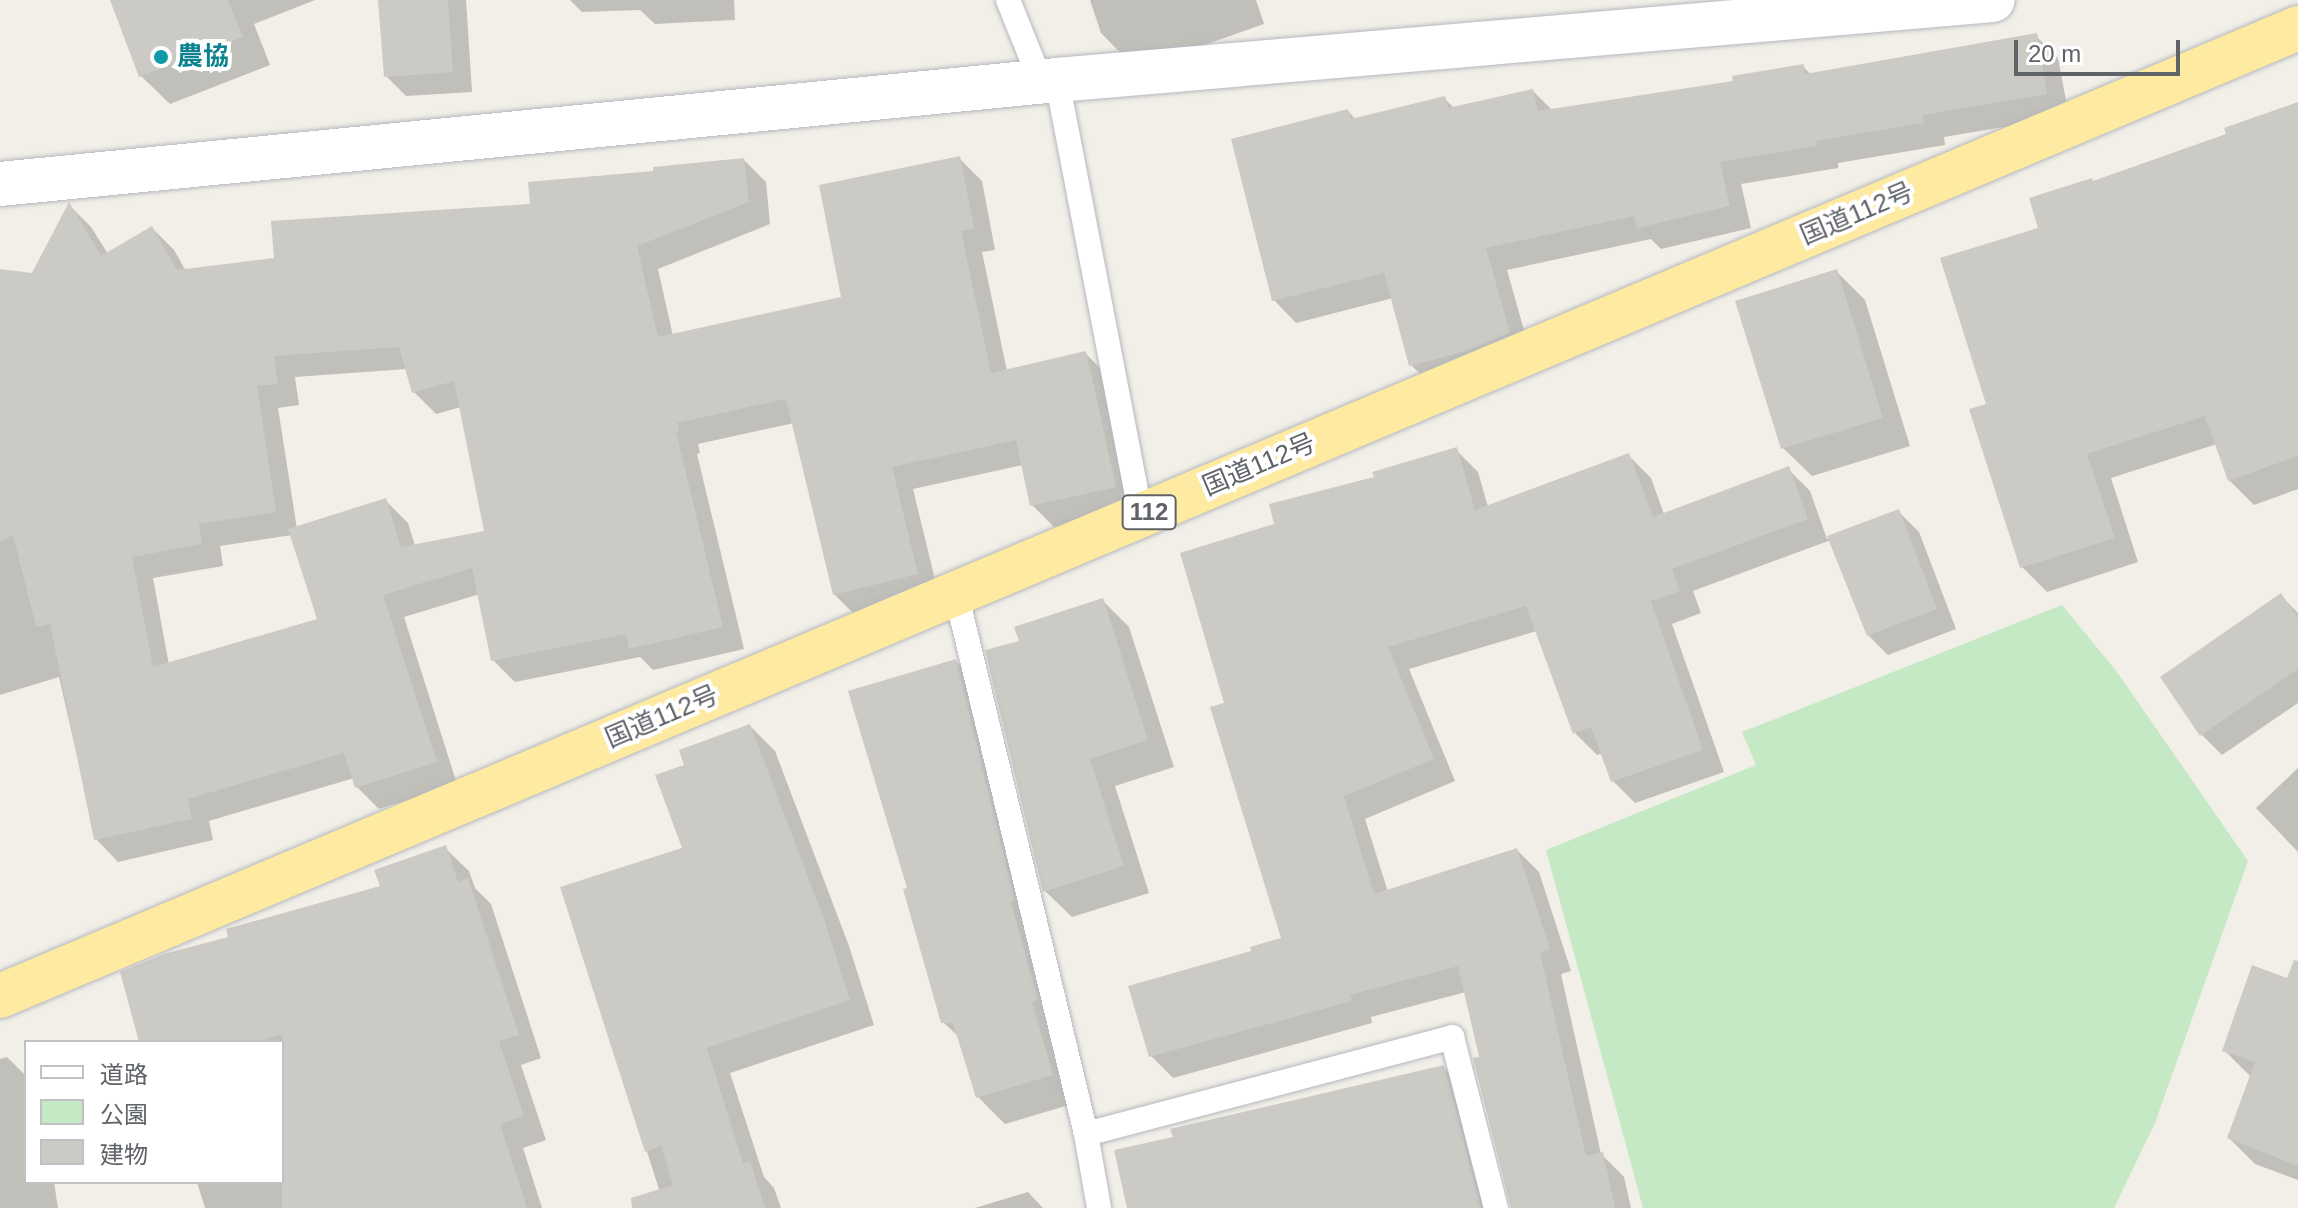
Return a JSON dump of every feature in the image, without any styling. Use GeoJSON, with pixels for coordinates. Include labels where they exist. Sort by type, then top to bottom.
{"type":"FeatureCollection","features":[{"type":"Feature","properties":{"kind":"highway","name":"国道112号"},"geometry":{"type":"LineString","coordinates":[[0,996],[2298,28]]}},
{"type":"Feature","properties":{"kind":"street"},"geometry":{"type":"LineString","coordinates":[[0,184],[1049,81],[1993,0]]}},
{"type":"Feature","properties":{"kind":"lane"},"geometry":{"type":"LineString","coordinates":[[1008,0],[1049,81],[1141,515]]}},
{"type":"Feature","properties":{"kind":"lane"},"geometry":{"type":"LineString","coordinates":[[956,593],[1086,1134],[1099,1208]]}},
{"type":"Feature","properties":{"kind":"lane"},"geometry":{"type":"LineString","coordinates":[[1086,1134],[1452,1037],[1496,1208]]}},
{"type":"Feature","properties":{"kind":"green space"},"geometry":{"type":"Polygon","coordinates":[[[2062,605],[2117,672],[2248,861],[2155,1123],[2114,1208],[1643,1208],[1546,850],[1756,765],[1742,732],[2062,605]]]}},
{"type":"Feature","properties":{"kind":"building","name":"農協"},"geometry":{"type":"Polygon","coordinates":[[[110,0],[228,0],[243,37],[139,77],[110,0]]]}},
{"type":"Feature","properties":{"kind":"building"},"geometry":{"type":"Polygon","coordinates":[[[378,0],[448,0],[453,72],[384,77],[378,0]]]}},
{"type":"Feature","properties":{"kind":"building"},"geometry":{"type":"Polygon","coordinates":[[[2037,33],[2047,94],[1923,115],[1924,123],[1816,141],[1817,146],[1720,162],[1730,206],[1637,228],[1634,216],[1486,248],[1510,333],[1467,351],[1409,366],[1384,273],[1272,301],[1231,139],[1348,109],[1351,119],[1445,96],[1448,108],[1533,89],[1538,111],[1733,81],[1732,76],[1804,64],[1805,74],[2037,33]]]}},
{"type":"Feature","properties":{"kind":"building"},"geometry":{"type":"Polygon","coordinates":[[[2298,102],[2298,456],[2228,481],[2205,416],[2087,454],[2115,538],[2020,568],[1969,409],[1986,404],[1940,258],[2038,228],[2029,198],[2092,178],[2093,181],[2226,134],[2224,128],[2298,102]]]}},
{"type":"Feature","properties":{"kind":"building"},"geometry":{"type":"Polygon","coordinates":[[[960,156],[974,228],[961,231],[991,373],[1086,351],[1116,487],[1030,506],[1016,440],[892,467],[918,574],[833,595],[786,399],[677,423],[679,432],[676,432],[723,627],[629,649],[626,634],[491,661],[472,568],[383,595],[437,762],[355,788],[344,753],[188,799],[192,819],[94,840],[50,624],[36,627],[13,535],[0,542],[0,269],[32,273],[69,202],[101,256],[152,226],[177,270],[274,258],[271,221],[530,204],[528,182],[653,171],[653,167],[744,158],[749,202],[637,246],[658,337],[841,297],[819,185],[960,156]],[[399,347],[274,356],[278,384],[257,386],[276,512],[199,524],[202,544],[132,557],[153,667],[317,619],[288,529],[386,498],[401,547],[484,531],[454,381],[412,393],[399,347]]]}},
{"type":"Feature","properties":{"kind":"building"},"geometry":{"type":"Polygon","coordinates":[[[1837,269],[1883,418],[1781,449],[1735,301],[1837,269]]]}},
{"type":"Feature","properties":{"kind":"building"},"geometry":{"type":"Polygon","coordinates":[[[1457,447],[1475,510],[1629,453],[1653,517],[1789,466],[1808,519],[1672,569],[1680,591],[1651,601],[1703,750],[1611,782],[1591,727],[1573,734],[1526,606],[1388,647],[1434,759],[1344,796],[1374,894],[1517,848],[1550,949],[1540,952],[1586,1156],[1603,1152],[1615,1208],[1511,1208],[1473,1058],[1479,1057],[1458,966],[1350,995],[1352,1001],[1149,1057],[1128,986],[1251,951],[1250,947],[1281,938],[1210,707],[1224,703],[1180,553],[1274,524],[1269,504],[1374,477],[1372,472],[1457,447]]]}},
{"type":"Feature","properties":{"kind":"building"},"geometry":{"type":"Polygon","coordinates":[[[1899,509],[1937,609],[1867,636],[1827,536],[1899,509]]]}},
{"type":"Feature","properties":{"kind":"building"},"geometry":{"type":"Polygon","coordinates":[[[2281,593],[2298,618],[2298,669],[2200,736],[2160,677],[2281,593]]]}},
{"type":"Feature","properties":{"kind":"building"},"geometry":{"type":"Polygon","coordinates":[[[1103,598],[1148,740],[1090,759],[1124,866],[1043,892],[985,650],[1019,641],[1014,627],[1103,598]]]}},
{"type":"Feature","properties":{"kind":"building"},"geometry":{"type":"Polygon","coordinates":[[[956,659],[1015,901],[1011,902],[1038,1000],[1032,1002],[1053,1075],[976,1098],[953,1023],[941,1023],[903,889],[907,888],[848,691],[956,659]]]}},
{"type":"Feature","properties":{"kind":"building"},"geometry":{"type":"Polygon","coordinates":[[[750,724],[824,919],[850,1000],[707,1048],[743,1163],[750,1161],[765,1208],[632,1208],[631,1198],[673,1185],[661,1146],[645,1152],[560,887],[682,848],[655,775],[684,765],[679,750],[750,724]]]}},
{"type":"Feature","properties":{"kind":"building"},"geometry":{"type":"Polygon","coordinates":[[[446,845],[458,882],[468,878],[519,1035],[499,1041],[524,1116],[500,1124],[527,1208],[282,1208],[282,1034],[260,1040],[138,1040],[120,972],[164,954],[228,937],[226,929],[380,886],[374,870],[446,845]]]}},
{"type":"Feature","properties":{"kind":"building"},"geometry":{"type":"Polygon","coordinates":[[[2294,960],[2298,961],[2298,1166],[2227,1138],[2255,1062],[2222,1051],[2252,965],[2287,978],[2294,960]]]}},
{"type":"Feature","properties":{"kind":"building"},"geometry":{"type":"Polygon","coordinates":[[[1444,1065],[1481,1208],[1127,1208],[1114,1150],[1173,1137],[1170,1129],[1444,1065]]]}},
{"type":"Feature","properties":{"kind":"place","name":"農協"},"geometry":{"type":"Point","coordinates":[161,57]}}]}
